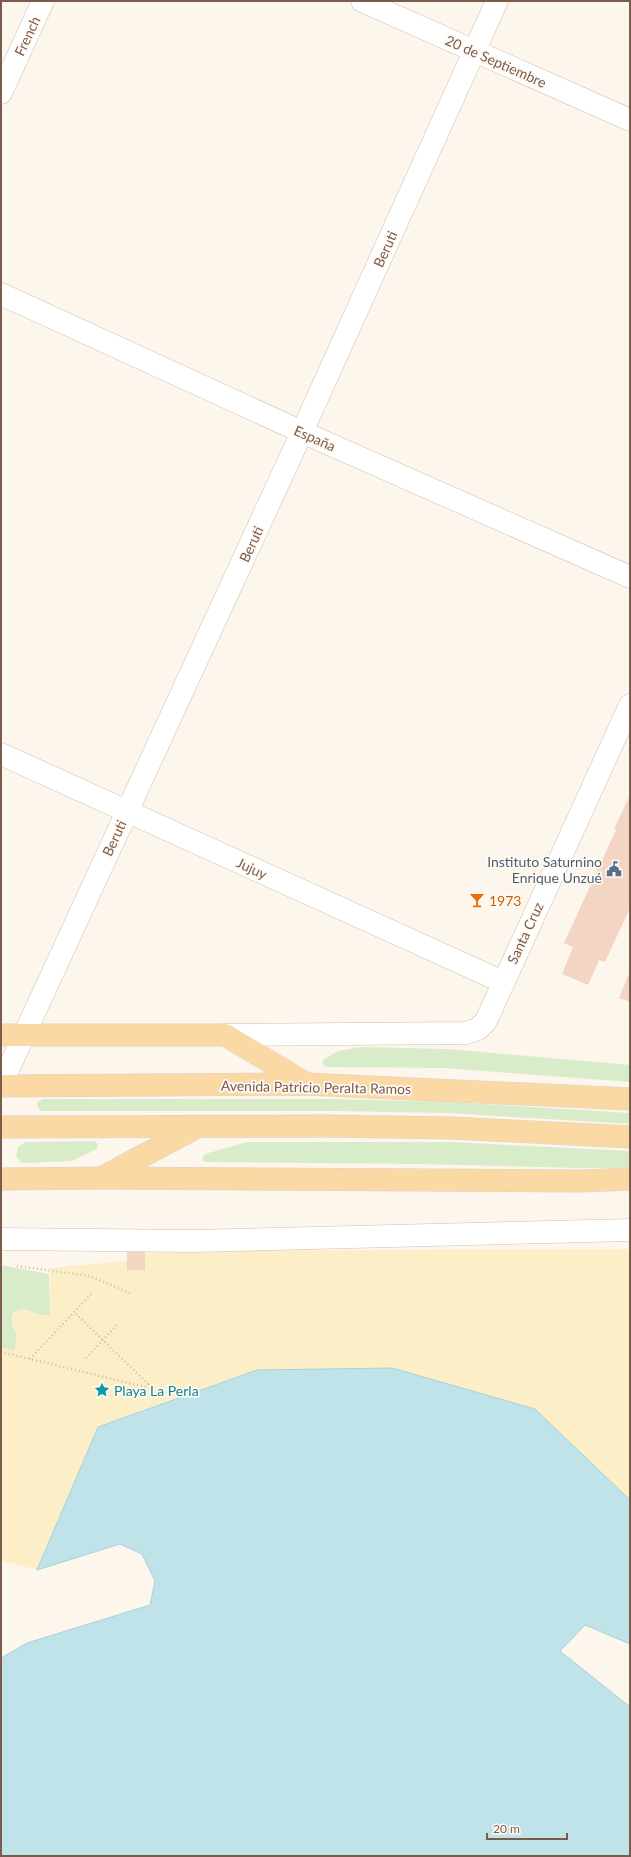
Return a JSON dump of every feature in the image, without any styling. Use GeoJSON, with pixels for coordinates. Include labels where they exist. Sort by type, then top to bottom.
{"type":"FeatureCollection","features":[{"type":"Feature","properties":{"kind":"main road"},"geometry":{"type":"LineString","coordinates":[[1,1035],[225,1035],[308,1084]]}},
{"type":"Feature","properties":{"kind":"main road","name":"Avenida Patricio Peralta Ramos"},"geometry":{"type":"LineString","coordinates":[[1,1086],[308,1084],[630,1099]]}},
{"type":"Feature","properties":{"kind":"main road"},"geometry":{"type":"LineString","coordinates":[[1,1127],[453,1128],[630,1137]]}},
{"type":"Feature","properties":{"kind":"main road"},"geometry":{"type":"LineString","coordinates":[[103,1178],[197,1127]]}},
{"type":"Feature","properties":{"kind":"main road"},"geometry":{"type":"LineString","coordinates":[[1,1179],[103,1178],[564,1181],[630,1179]]}},
{"type":"Feature","properties":{"kind":"street","name":"French"},"geometry":{"type":"LineString","coordinates":[[1,93],[43,1]]}},
{"type":"Feature","properties":{"kind":"street","name":"20 de Septiembre"},"geometry":{"type":"LineString","coordinates":[[362,1],[630,120]]}},
{"type":"Feature","properties":{"kind":"street","name":"Beruti"},"geometry":{"type":"LineString","coordinates":[[1,1086],[302,432],[497,1]]}},
{"type":"Feature","properties":{"kind":"street","name":"España"},"geometry":{"type":"LineString","coordinates":[[1,294],[302,432],[630,577]]}},
{"type":"Feature","properties":{"kind":"street","name":"Santa Cruz"},"geometry":{"type":"LineString","coordinates":[[225,1035],[466,1033],[478,1029],[486,1021],[630,705]]}},
{"type":"Feature","properties":{"kind":"street","name":"Jujuy"},"geometry":{"type":"LineString","coordinates":[[1,754],[503,982]]}},
{"type":"Feature","properties":{"kind":"street"},"geometry":{"type":"LineString","coordinates":[[1,1239],[194,1241],[630,1230]]}},
{"type":"Feature","properties":{"kind":"path"},"geometry":{"type":"LineString","coordinates":[[21,1267],[90,1276],[132,1294]]}},
{"type":"Feature","properties":{"kind":"path"},"geometry":{"type":"LineString","coordinates":[[30,1359],[93,1292]]}},
{"type":"Feature","properties":{"kind":"path"},"geometry":{"type":"LineString","coordinates":[[1,1352],[146,1387],[148,1384],[74,1312]]}},
{"type":"Feature","properties":{"kind":"path"},"geometry":{"type":"LineString","coordinates":[[86,1358],[118,1324]]}},
{"type":"Feature","properties":{"kind":"green space"},"geometry":{"type":"Polygon","coordinates":[[[361,1047],[447,1049],[630,1065],[630,1082],[444,1068],[327,1067],[323,1065],[323,1060],[338,1051],[361,1047]]]}},
{"type":"Feature","properties":{"kind":"green space"},"geometry":{"type":"Polygon","coordinates":[[[43,1099],[335,1099],[449,1102],[630,1113],[630,1124],[448,1113],[335,1111],[40,1111],[37,1105],[38,1102],[43,1099]]]}},
{"type":"Feature","properties":{"kind":"green space"},"geometry":{"type":"Polygon","coordinates":[[[94,1141],[98,1144],[97,1149],[72,1161],[21,1163],[16,1156],[18,1147],[26,1142],[94,1141]]]}},
{"type":"Feature","properties":{"kind":"green space"},"geometry":{"type":"Polygon","coordinates":[[[247,1142],[449,1142],[630,1151],[630,1168],[205,1162],[202,1159],[205,1154],[247,1142]]]}},
{"type":"Feature","properties":{"kind":"green space"},"geometry":{"type":"Polygon","coordinates":[[[1,1265],[49,1274],[50,1315],[39,1316],[27,1310],[21,1310],[13,1313],[12,1325],[17,1334],[15,1351],[1,1348],[1,1265]]]}},
{"type":"Feature","properties":{"kind":"sand","name":"Playa La Perla"},"geometry":{"type":"Polygon","coordinates":[[[630,1249],[630,1500],[535,1409],[98,1427],[37,1570],[1,1560],[1,1348],[15,1351],[17,1337],[11,1319],[14,1313],[23,1309],[50,1315],[50,1268],[126,1261],[127,1251],[630,1249]]]}},
{"type":"Feature","properties":{"kind":"water"},"geometry":{"type":"Polygon","coordinates":[[[392,1368],[535,1409],[630,1500],[630,1644],[585,1625],[560,1651],[630,1707],[630,1856],[1,1856],[1,1658],[27,1643],[150,1605],[155,1581],[142,1554],[120,1544],[37,1570],[98,1427],[257,1370],[392,1368]]]}},
{"type":"Feature","properties":{"kind":"building","name":"Instituto Saturnino Enrique Unzué"},"geometry":{"type":"Polygon","coordinates":[[[630,795],[630,908],[605,962],[599,960],[588,985],[562,974],[573,947],[564,943],[616,830],[614,829],[630,795]]]}},
{"type":"Feature","properties":{"kind":"building"},"geometry":{"type":"Polygon","coordinates":[[[630,971],[630,1002],[619,998],[630,971]]]}},
{"type":"Feature","properties":{"kind":"building"},"geometry":{"type":"Polygon","coordinates":[[[127,1251],[145,1252],[145,1270],[127,1270],[127,1251]]]}},
{"type":"Feature","properties":{"kind":"place","name":"Instituto Saturnino Enrique Unzué"},"geometry":{"type":"Point","coordinates":[614,869]}},
{"type":"Feature","properties":{"kind":"place","name":"1973"},"geometry":{"type":"Point","coordinates":[477,900]}},
{"type":"Feature","properties":{"kind":"place","name":"Playa La Perla"},"geometry":{"type":"Point","coordinates":[102,1390]}}]}
